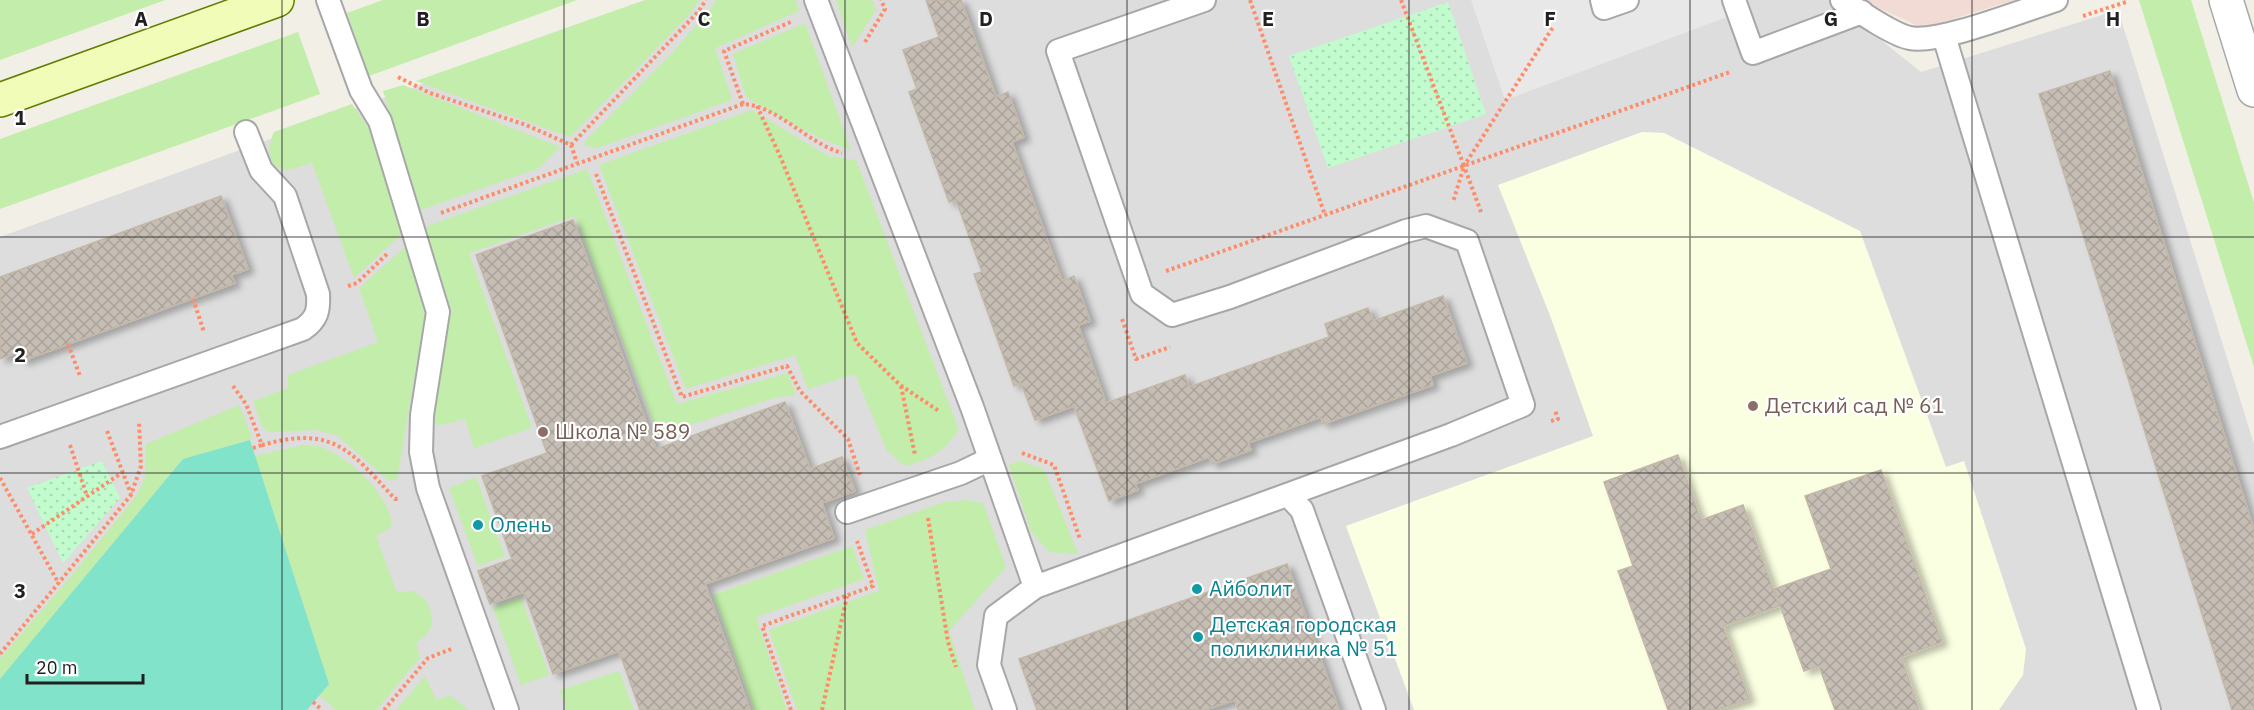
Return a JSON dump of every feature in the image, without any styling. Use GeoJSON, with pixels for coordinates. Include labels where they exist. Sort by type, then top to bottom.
{"type":"FeatureCollection","features":[{"type":"Feature","properties":{"kind":"main road"},"geometry":{"type":"LineString","coordinates":[[0,100],[277,0]]}},
{"type":"Feature","properties":{"kind":"street"},"geometry":{"type":"LineString","coordinates":[[2226,0],[2254,90]]}},
{"type":"Feature","properties":{"kind":"lane"},"geometry":{"type":"LineString","coordinates":[[328,0],[361,90],[380,121],[438,312],[422,416],[421,452],[428,488],[507,710]]}},
{"type":"Feature","properties":{"kind":"lane"},"geometry":{"type":"LineString","coordinates":[[1005,710],[990,665],[996,616],[1035,586],[1451,435],[1524,405],[1467,241],[1426,226],[1406,231],[1230,297],[1172,315],[1142,294],[1058,51],[1204,0]]}},
{"type":"Feature","properties":{"kind":"lane"},"geometry":{"type":"LineString","coordinates":[[1602,0],[1604,8],[1627,0]]}},
{"type":"Feature","properties":{"kind":"lane"},"geometry":{"type":"LineString","coordinates":[[1734,0],[1753,53],[1862,12]]}},
{"type":"Feature","properties":{"kind":"lane"},"geometry":{"type":"LineString","coordinates":[[1842,0],[1910,38],[1944,36],[2056,0]]}},
{"type":"Feature","properties":{"kind":"lane"},"geometry":{"type":"LineString","coordinates":[[818,5],[990,459],[1035,586]]}},
{"type":"Feature","properties":{"kind":"lane"},"geometry":{"type":"LineString","coordinates":[[1944,36],[2149,710]]}},
{"type":"Feature","properties":{"kind":"lane"},"geometry":{"type":"LineString","coordinates":[[0,437],[303,328],[314,321],[319,309],[318,294],[285,196],[261,170],[246,132]]}},
{"type":"Feature","properties":{"kind":"lane"},"geometry":{"type":"LineString","coordinates":[[847,512],[961,473],[990,459]]}},
{"type":"Feature","properties":{"kind":"lane"},"geometry":{"type":"LineString","coordinates":[[1288,495],[1302,510],[1374,710]]}},
{"type":"Feature","properties":{"kind":"path"},"geometry":{"type":"LineString","coordinates":[[571,145],[698,12],[706,0]]}},
{"type":"Feature","properties":{"kind":"path"},"geometry":{"type":"LineString","coordinates":[[1250,0],[1325,215]]}},
{"type":"Feature","properties":{"kind":"path"},"geometry":{"type":"LineString","coordinates":[[1401,0],[1464,166]]}},
{"type":"Feature","properties":{"kind":"path"},"geometry":{"type":"LineString","coordinates":[[2082,16],[2126,2]]}},
{"type":"Feature","properties":{"kind":"path"},"geometry":{"type":"LineString","coordinates":[[743,104],[724,51],[818,5]]}},
{"type":"Feature","properties":{"kind":"path"},"geometry":{"type":"LineString","coordinates":[[1137,281],[1738,69]]}},
{"type":"Feature","properties":{"kind":"path"},"geometry":{"type":"LineString","coordinates":[[398,76],[430,93],[526,125],[571,145],[577,164]]}},
{"type":"Feature","properties":{"kind":"path"},"geometry":{"type":"LineString","coordinates":[[318,294],[357,283],[422,220],[743,104],[756,105],[803,134],[840,153],[874,154]]}},
{"type":"Feature","properties":{"kind":"path"},"geometry":{"type":"LineString","coordinates":[[756,105],[780,156],[857,343],[900,385],[940,412]]}},
{"type":"Feature","properties":{"kind":"path"},"geometry":{"type":"LineString","coordinates":[[596,174],[682,397],[787,366],[800,391],[848,439],[871,504]]}},
{"type":"Feature","properties":{"kind":"path"},"geometry":{"type":"LineString","coordinates":[[193,299],[214,360],[246,404],[262,446]]}},
{"type":"Feature","properties":{"kind":"path"},"geometry":{"type":"LineString","coordinates":[[900,385],[922,486],[948,642],[958,676]]}},
{"type":"Feature","properties":{"kind":"path"},"geometry":{"type":"LineString","coordinates":[[0,654],[131,495],[141,466],[141,435],[133,389]]}},
{"type":"Feature","properties":{"kind":"path"},"geometry":{"type":"LineString","coordinates":[[61,416],[87,496]]}},
{"type":"Feature","properties":{"kind":"path"},"geometry":{"type":"LineString","coordinates":[[253,448],[304,437],[324,439],[358,459],[395,499],[428,488]]}},
{"type":"Feature","properties":{"kind":"path"},"geometry":{"type":"LineString","coordinates":[[990,459],[1018,452],[1054,465],[1090,567]]}},
{"type":"Feature","properties":{"kind":"path"},"geometry":{"type":"LineString","coordinates":[[32,534],[123,472]]}},
{"type":"Feature","properties":{"kind":"path"},"geometry":{"type":"LineString","coordinates":[[0,478],[59,584]]}},
{"type":"Feature","properties":{"kind":"path"},"geometry":{"type":"LineString","coordinates":[[791,710],[762,626],[873,586],[847,512]]}},
{"type":"Feature","properties":{"kind":"path"},"geometry":{"type":"LineString","coordinates":[[822,710],[847,596]]}},
{"type":"Feature","properties":{"kind":"path"},"geometry":{"type":"LineString","coordinates":[[384,710],[428,658],[481,638]]}},
{"type":"Feature","properties":{"kind":"path"},"geometry":{"type":"LineString","coordinates":[[313,702],[322,710]]}},
{"type":"Feature","properties":{"kind":"shaded area"},"geometry":{"type":"Polygon","coordinates":[[[654,0],[1831,0],[1921,72],[2118,10],[2254,444],[2254,710],[0,710],[0,237],[654,0]]]}},
{"type":"Feature","properties":{"kind":"shaded area"},"geometry":{"type":"Polygon","coordinates":[[[1471,0],[1747,0],[1751,8],[1505,100],[1471,0]]]}},
{"type":"Feature","properties":{"kind":"shaded area"},"geometry":{"type":"Polygon","coordinates":[[[1861,0],[2015,0],[1923,28],[1861,0]]]}},
{"type":"Feature","properties":{"kind":"shaded area","name":"Детский сад № 61"},"geometry":{"type":"Polygon","coordinates":[[[1642,132],[1664,133],[1860,231],[1946,467],[1964,461],[2026,649],[2023,675],[1999,710],[1414,710],[1346,526],[1593,436],[1551,318],[1498,185],[1642,132]]]}},
{"type":"Feature","properties":{"kind":"green space"},"geometry":{"type":"Polygon","coordinates":[[[0,0],[165,0],[0,60],[0,0]]]}},
{"type":"Feature","properties":{"kind":"green space"},"geometry":{"type":"Polygon","coordinates":[[[383,0],[577,0],[369,76],[347,13],[383,0]]]}},
{"type":"Feature","properties":{"kind":"green space"},"geometry":{"type":"Polygon","coordinates":[[[645,0],[699,0],[690,14],[570,137],[416,81],[645,0]]]}},
{"type":"Feature","properties":{"kind":"green space"},"geometry":{"type":"Polygon","coordinates":[[[716,0],[796,0],[799,11],[715,48],[732,100],[597,148],[584,145],[587,139],[671,54],[716,0]]]}},
{"type":"Feature","properties":{"kind":"green space"},"geometry":{"type":"Polygon","coordinates":[[[836,0],[872,0],[876,10],[852,47],[836,0]]]}},
{"type":"Feature","properties":{"kind":"green space"},"geometry":{"type":"Polygon","coordinates":[[[2139,0],[2191,0],[2254,203],[2254,367],[2139,0]]]}},
{"type":"Feature","properties":{"kind":"green space"},"geometry":{"type":"Polygon","coordinates":[[[1448,2],[1486,114],[1328,168],[1289,56],[1448,2]]]}},
{"type":"Feature","properties":{"kind":"green space"},"geometry":{"type":"Polygon","coordinates":[[[805,23],[851,150],[810,133],[746,97],[733,54],[805,23]]]}},
{"type":"Feature","properties":{"kind":"green space"},"geometry":{"type":"Polygon","coordinates":[[[298,32],[320,94],[0,209],[0,139],[298,32]]]}},
{"type":"Feature","properties":{"kind":"green space"},"geometry":{"type":"Polygon","coordinates":[[[403,85],[560,147],[539,168],[421,210],[383,91],[403,85]]]}},
{"type":"Feature","properties":{"kind":"green space"},"geometry":{"type":"Polygon","coordinates":[[[352,104],[369,129],[403,233],[354,278],[312,163],[294,169],[283,169],[274,164],[270,154],[270,142],[274,132],[352,104]]]}},
{"type":"Feature","properties":{"kind":"green space"},"geometry":{"type":"Polygon","coordinates":[[[752,110],[828,156],[856,160],[959,430],[947,445],[930,457],[905,466],[887,451],[855,374],[808,389],[795,355],[686,389],[599,165],[752,110]]]}},
{"type":"Feature","properties":{"kind":"green space"},"geometry":{"type":"Polygon","coordinates":[[[587,169],[677,404],[788,373],[796,395],[778,397],[658,435],[575,216],[469,253],[532,428],[474,448],[465,419],[438,426],[433,419],[451,309],[425,227],[587,169]]]}},
{"type":"Feature","properties":{"kind":"green space"},"geometry":{"type":"Polygon","coordinates":[[[406,246],[423,301],[424,319],[397,480],[387,479],[338,436],[317,430],[269,432],[262,427],[253,401],[288,388],[288,375],[378,342],[359,288],[406,246]]]}},
{"type":"Feature","properties":{"kind":"green space"},"geometry":{"type":"Polygon","coordinates":[[[239,405],[252,438],[183,459],[0,679],[0,659],[138,494],[145,477],[146,444],[239,405]]]}},
{"type":"Feature","properties":{"kind":"green space"},"geometry":{"type":"Polygon","coordinates":[[[250,440],[329,684],[307,710],[0,710],[0,679],[183,459],[250,440]]]}},
{"type":"Feature","properties":{"kind":"green space"},"geometry":{"type":"Polygon","coordinates":[[[304,445],[321,447],[334,453],[356,469],[375,489],[389,512],[392,523],[390,528],[376,536],[397,593],[411,591],[417,593],[426,601],[431,612],[430,629],[416,643],[420,658],[376,710],[336,710],[319,695],[329,684],[255,456],[304,445]]]}},
{"type":"Feature","properties":{"kind":"green space"},"geometry":{"type":"Polygon","coordinates":[[[102,461],[120,498],[63,563],[27,488],[102,461]]]}},
{"type":"Feature","properties":{"kind":"green space"},"geometry":{"type":"Polygon","coordinates":[[[1019,461],[1044,469],[1078,554],[1049,552],[1031,531],[1009,465],[1019,461]]]}},
{"type":"Feature","properties":{"kind":"green space"},"geometry":{"type":"Polygon","coordinates":[[[476,477],[505,556],[478,566],[449,488],[476,477]]]}},
{"type":"Feature","properties":{"kind":"green space"},"geometry":{"type":"Polygon","coordinates":[[[967,500],[983,503],[1006,567],[949,631],[975,710],[797,710],[769,630],[879,591],[865,530],[944,502],[967,500]]]}},
{"type":"Feature","properties":{"kind":"green space"},"geometry":{"type":"Polygon","coordinates":[[[852,546],[864,579],[756,617],[787,710],[754,710],[713,595],[852,546]]]}},
{"type":"Feature","properties":{"kind":"green space"},"geometry":{"type":"Polygon","coordinates":[[[521,597],[549,675],[521,685],[493,607],[521,597]]]}},
{"type":"Feature","properties":{"kind":"green space"},"geometry":{"type":"Polygon","coordinates":[[[619,671],[634,710],[566,710],[560,690],[619,671]]]}},
{"type":"Feature","properties":{"kind":"green space"},"geometry":{"type":"Polygon","coordinates":[[[425,676],[436,700],[450,695],[468,710],[396,710],[425,676]]]}},
{"type":"Feature","properties":{"kind":"building"},"geometry":{"type":"Polygon","coordinates":[[[926,0],[961,0],[996,97],[1008,92],[1024,137],[1012,142],[1062,281],[1074,276],[1090,321],[1078,325],[1106,403],[1185,375],[1189,387],[1329,337],[1325,324],[1368,308],[1373,321],[1443,296],[1467,363],[1430,376],[1433,385],[1323,424],[1321,417],[1248,443],[1251,450],[1212,464],[1209,457],[1135,484],[1138,490],[1109,501],[1074,406],[1035,420],[1021,383],[1014,386],[974,274],[982,272],[956,200],[949,202],[909,92],[917,89],[903,50],[939,37],[926,0]]]}},
{"type":"Feature","properties":{"kind":"building"},"geometry":{"type":"Polygon","coordinates":[[[2110,71],[2254,530],[2254,710],[2232,710],[2039,94],[2110,71]]]}},
{"type":"Feature","properties":{"kind":"building"},"geometry":{"type":"Polygon","coordinates":[[[221,196],[248,269],[231,275],[235,283],[22,361],[19,352],[0,359],[0,277],[221,196]]]}},
{"type":"Feature","properties":{"kind":"building"},"geometry":{"type":"Polygon","coordinates":[[[573,220],[656,449],[785,402],[810,469],[842,457],[855,491],[822,503],[834,538],[705,584],[750,710],[640,710],[619,651],[553,674],[524,592],[490,604],[478,571],[512,559],[482,476],[547,453],[476,255],[573,220]]]}},
{"type":"Feature","properties":{"kind":"building"},"geometry":{"type":"Polygon","coordinates":[[[1678,455],[1701,520],[1743,505],[1779,606],[1723,626],[1749,699],[1717,710],[1668,710],[1618,571],[1633,566],[1604,482],[1678,455]]]}},
{"type":"Feature","properties":{"kind":"building"},"geometry":{"type":"Polygon","coordinates":[[[1881,470],[1942,642],[1901,657],[1919,710],[1835,710],[1819,666],[1804,671],[1774,589],[1831,569],[1805,496],[1881,470]]]}},
{"type":"Feature","properties":{"kind":"building","name":"Детская городская поликлиника № 51"},"geometry":{"type":"Polygon","coordinates":[[[1287,564],[1339,710],[1238,710],[1235,700],[1205,710],[1037,710],[1019,659],[1287,564]]]}},
{"type":"Feature","properties":{"kind":"place","name":"Детский сад № 61"},"geometry":{"type":"Point","coordinates":[1753,406]}},
{"type":"Feature","properties":{"kind":"place","name":"Школа № 589"},"geometry":{"type":"Point","coordinates":[543,432]}},
{"type":"Feature","properties":{"kind":"place","name":"Олень"},"geometry":{"type":"Point","coordinates":[478,525]}},
{"type":"Feature","properties":{"kind":"place","name":"Айболит"},"geometry":{"type":"Point","coordinates":[1197,589]}},
{"type":"Feature","properties":{"kind":"place","name":"Детская городская поликлиника № 51"},"geometry":{"type":"Point","coordinates":[1198,637]}}]}
